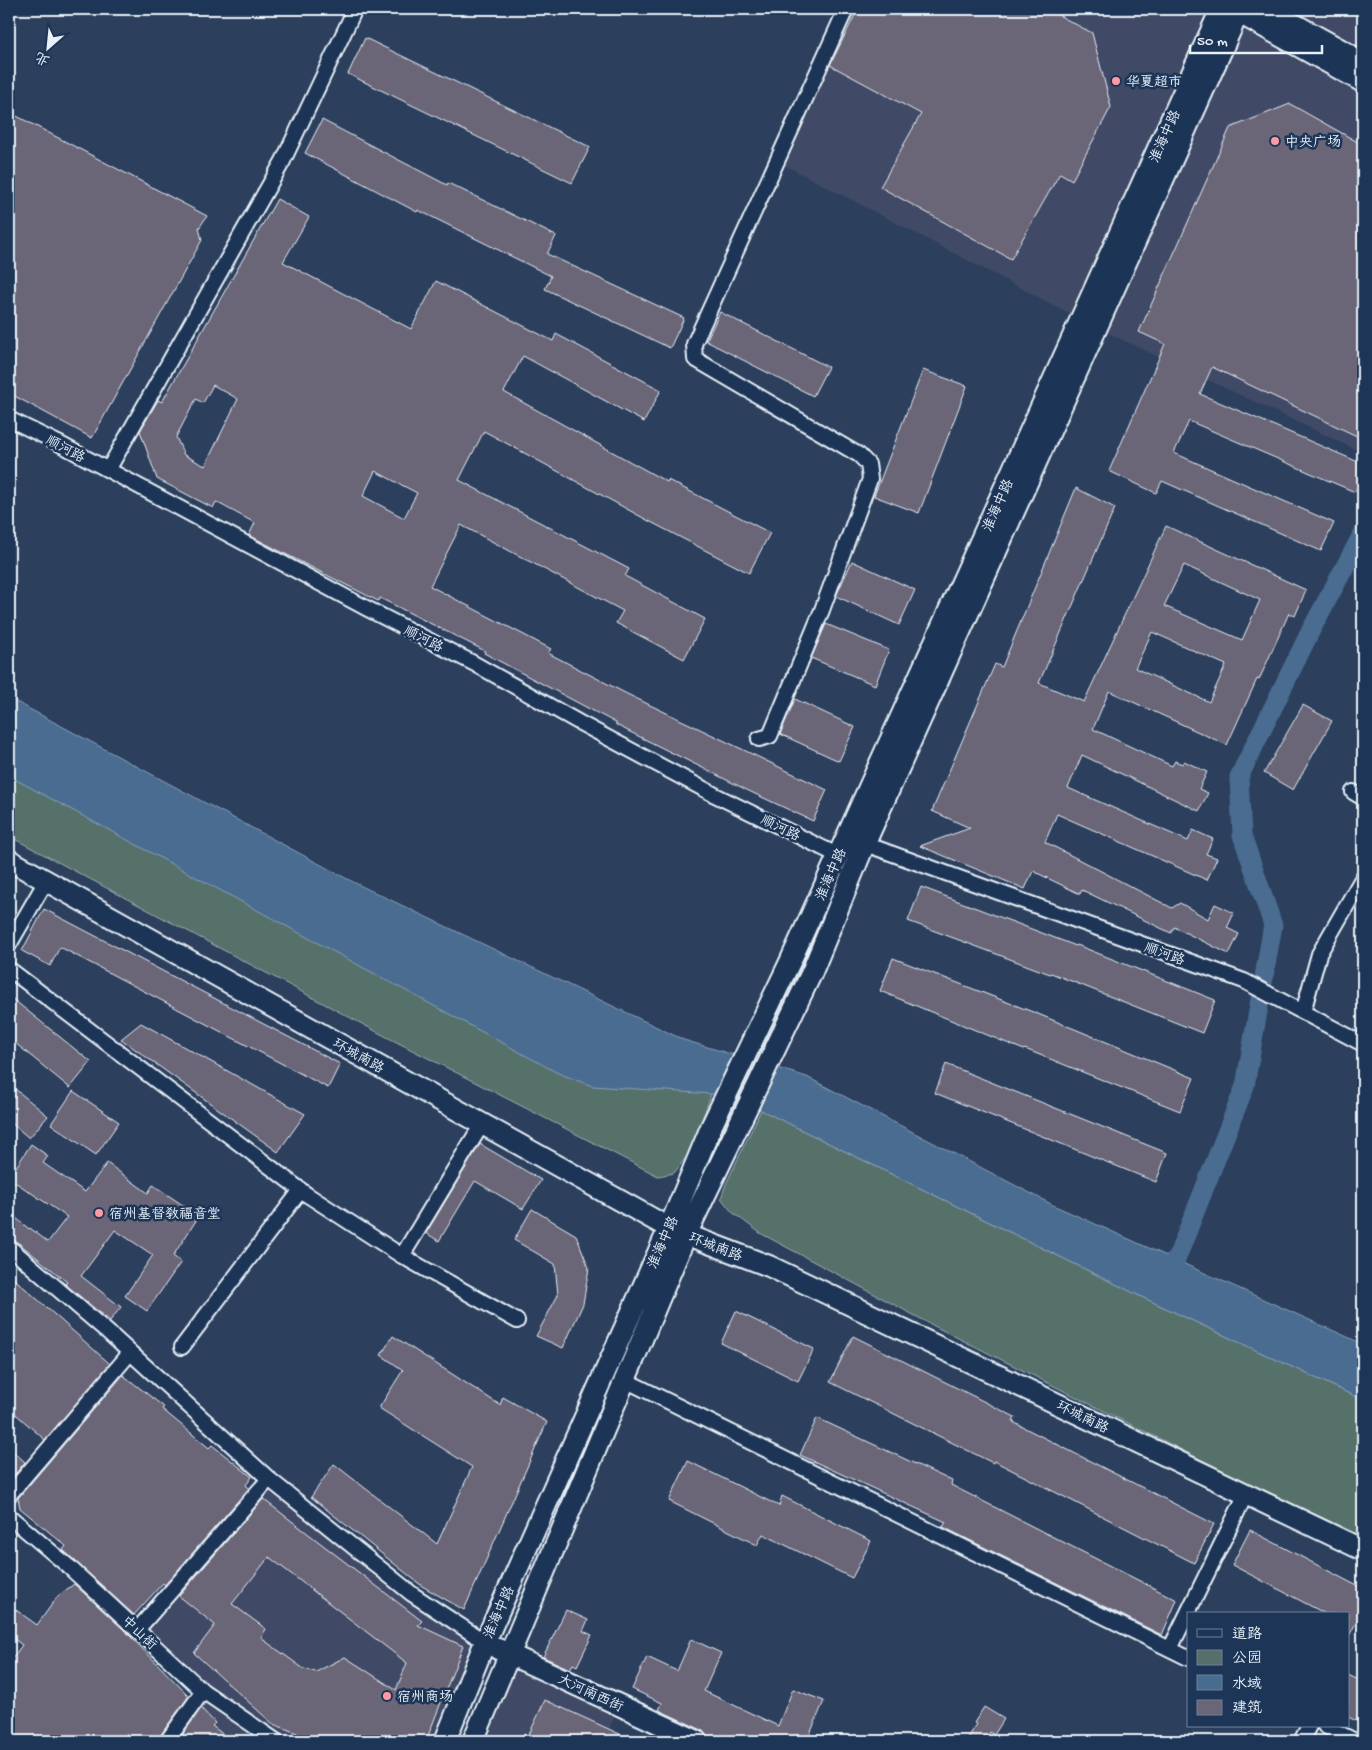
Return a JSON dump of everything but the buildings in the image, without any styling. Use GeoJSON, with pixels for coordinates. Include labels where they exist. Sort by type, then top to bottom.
{"type":"FeatureCollection","features":[{"type":"Feature","properties":{"kind":"main road"},"geometry":{"type":"LineString","coordinates":[[1267,9],[1363,62]]}},
{"type":"Feature","properties":{"kind":"main road"},"geometry":{"type":"LineString","coordinates":[[1233,10],[1363,82]]}},
{"type":"Feature","properties":{"kind":"main road","name":"淮海中路"},"geometry":{"type":"LineString","coordinates":[[446,1741],[485,1642],[678,1231],[729,1144],[812,972],[856,840],[1233,10]]}},
{"type":"Feature","properties":{"kind":"main road","name":"淮海中路"},"geometry":{"type":"LineString","coordinates":[[473,1741],[626,1380],[678,1231],[711,1127],[839,856],[856,840]]}},
{"type":"Feature","properties":{"kind":"main road","name":"环城南路"},"geometry":{"type":"LineString","coordinates":[[9,860],[678,1231],[769,1266],[1363,1550]]}},
{"type":"Feature","properties":{"kind":"main road","name":"大河南西街"},"geometry":{"type":"LineString","coordinates":[[485,1642],[697,1741]]}},
{"type":"Feature","properties":{"kind":"street"},"geometry":{"type":"LineString","coordinates":[[108,470],[283,161],[355,9]]}},
{"type":"Feature","properties":{"kind":"street"},"geometry":{"type":"LineString","coordinates":[[759,739],[770,736],[822,610],[870,479],[868,464],[859,456],[695,359],[694,344],[846,9]]}},
{"type":"Feature","properties":{"kind":"street","name":"顺河路"},"geometry":{"type":"LineString","coordinates":[[9,419],[475,664],[715,795],[839,856]]}},
{"type":"Feature","properties":{"kind":"street","name":"顺河路"},"geometry":{"type":"LineString","coordinates":[[856,840],[1244,981],[1363,1044]]}},
{"type":"Feature","properties":{"kind":"street"},"geometry":{"type":"LineString","coordinates":[[1299,1010],[1319,954],[1363,877]]}},
{"type":"Feature","properties":{"kind":"street"},"geometry":{"type":"LineString","coordinates":[[9,945],[46,881]]}},
{"type":"Feature","properties":{"kind":"street"},"geometry":{"type":"LineString","coordinates":[[9,969],[301,1190],[402,1256],[517,1321]]}},
{"type":"Feature","properties":{"kind":"street"},"geometry":{"type":"LineString","coordinates":[[402,1256],[482,1124]]}},
{"type":"Feature","properties":{"kind":"street"},"geometry":{"type":"LineString","coordinates":[[182,1346],[301,1190]]}},
{"type":"Feature","properties":{"kind":"street"},"geometry":{"type":"LineString","coordinates":[[9,1247],[269,1479],[412,1594],[485,1642]]}},
{"type":"Feature","properties":{"kind":"street"},"geometry":{"type":"LineString","coordinates":[[9,1495],[130,1353]]}},
{"type":"Feature","properties":{"kind":"street"},"geometry":{"type":"LineString","coordinates":[[626,1380],[1187,1658]]}},
{"type":"Feature","properties":{"kind":"street"},"geometry":{"type":"LineString","coordinates":[[137,1630],[269,1479]]}},
{"type":"Feature","properties":{"kind":"street"},"geometry":{"type":"LineString","coordinates":[[1188,1612],[1246,1494]]}},
{"type":"Feature","properties":{"kind":"street","name":"中山街"},"geometry":{"type":"LineString","coordinates":[[9,1516],[68,1566],[203,1691],[276,1741]]}},
{"type":"Feature","properties":{"kind":"street"},"geometry":{"type":"LineString","coordinates":[[1170,1649],[1187,1614]]}},
{"type":"Feature","properties":{"kind":"street"},"geometry":{"type":"LineString","coordinates":[[167,1741],[203,1691]]}},
{"type":"Feature","properties":{"kind":"street"},"geometry":{"type":"LineString","coordinates":[[1301,1741],[1309,1728]]}},
{"type":"Feature","properties":{"kind":"street"},"geometry":{"type":"LineString","coordinates":[[1329,1728],[1356,1741]]}},
{"type":"Feature","properties":{"kind":"shaded area"},"geometry":{"type":"Polygon","coordinates":[[[846,9],[1363,9],[1363,453],[1097,328],[777,161],[846,9]]]}},
{"type":"Feature","properties":{"kind":"shaded area"},"geometry":{"type":"Polygon","coordinates":[[[269,1479],[485,1642],[445,1741],[167,1741],[203,1691],[137,1630],[269,1479]]]}},
{"type":"Feature","properties":{"kind":"shaded area"},"geometry":{"type":"Polygon","coordinates":[[[510,1654],[620,1705],[604,1741],[473,1741],[510,1654]]]}},
{"type":"Feature","properties":{"kind":"green space"},"geometry":{"type":"Polygon","coordinates":[[[9,767],[713,1089],[691,1151],[674,1173],[658,1176],[379,1033],[9,836],[9,767]]]}},
{"type":"Feature","properties":{"kind":"green space"},"geometry":{"type":"Polygon","coordinates":[[[761,1110],[1144,1298],[1363,1400],[1363,1537],[1222,1470],[936,1327],[760,1233],[732,1212],[721,1198],[761,1110]]]}},
{"type":"Feature","properties":{"kind":"water"},"geometry":{"type":"Polygon","coordinates":[[[9,698],[355,883],[684,1040],[807,1077],[1053,1205],[1363,1344],[1363,1400],[1144,1298],[727,1095],[592,1086],[558,1073],[9,776],[9,698]]]}},
{"type":"Feature","properties":{"kind":"waterway"},"geometry":{"type":"LineString","coordinates":[[1176,1260],[1245,1086],[1273,925],[1242,835],[1239,777],[1311,630],[1363,533]]}},
{"type":"Feature","properties":{"kind":"place","name":"华夏超市"},"geometry":{"type":"Point","coordinates":[1116,81]}},
{"type":"Feature","properties":{"kind":"place","name":"中央广场"},"geometry":{"type":"Point","coordinates":[1275,141]}},
{"type":"Feature","properties":{"kind":"place","name":"宿州基督教福音堂"},"geometry":{"type":"Point","coordinates":[99,1213]}},
{"type":"Feature","properties":{"kind":"place","name":"宿州商场"},"geometry":{"type":"Point","coordinates":[387,1696]}}]}
